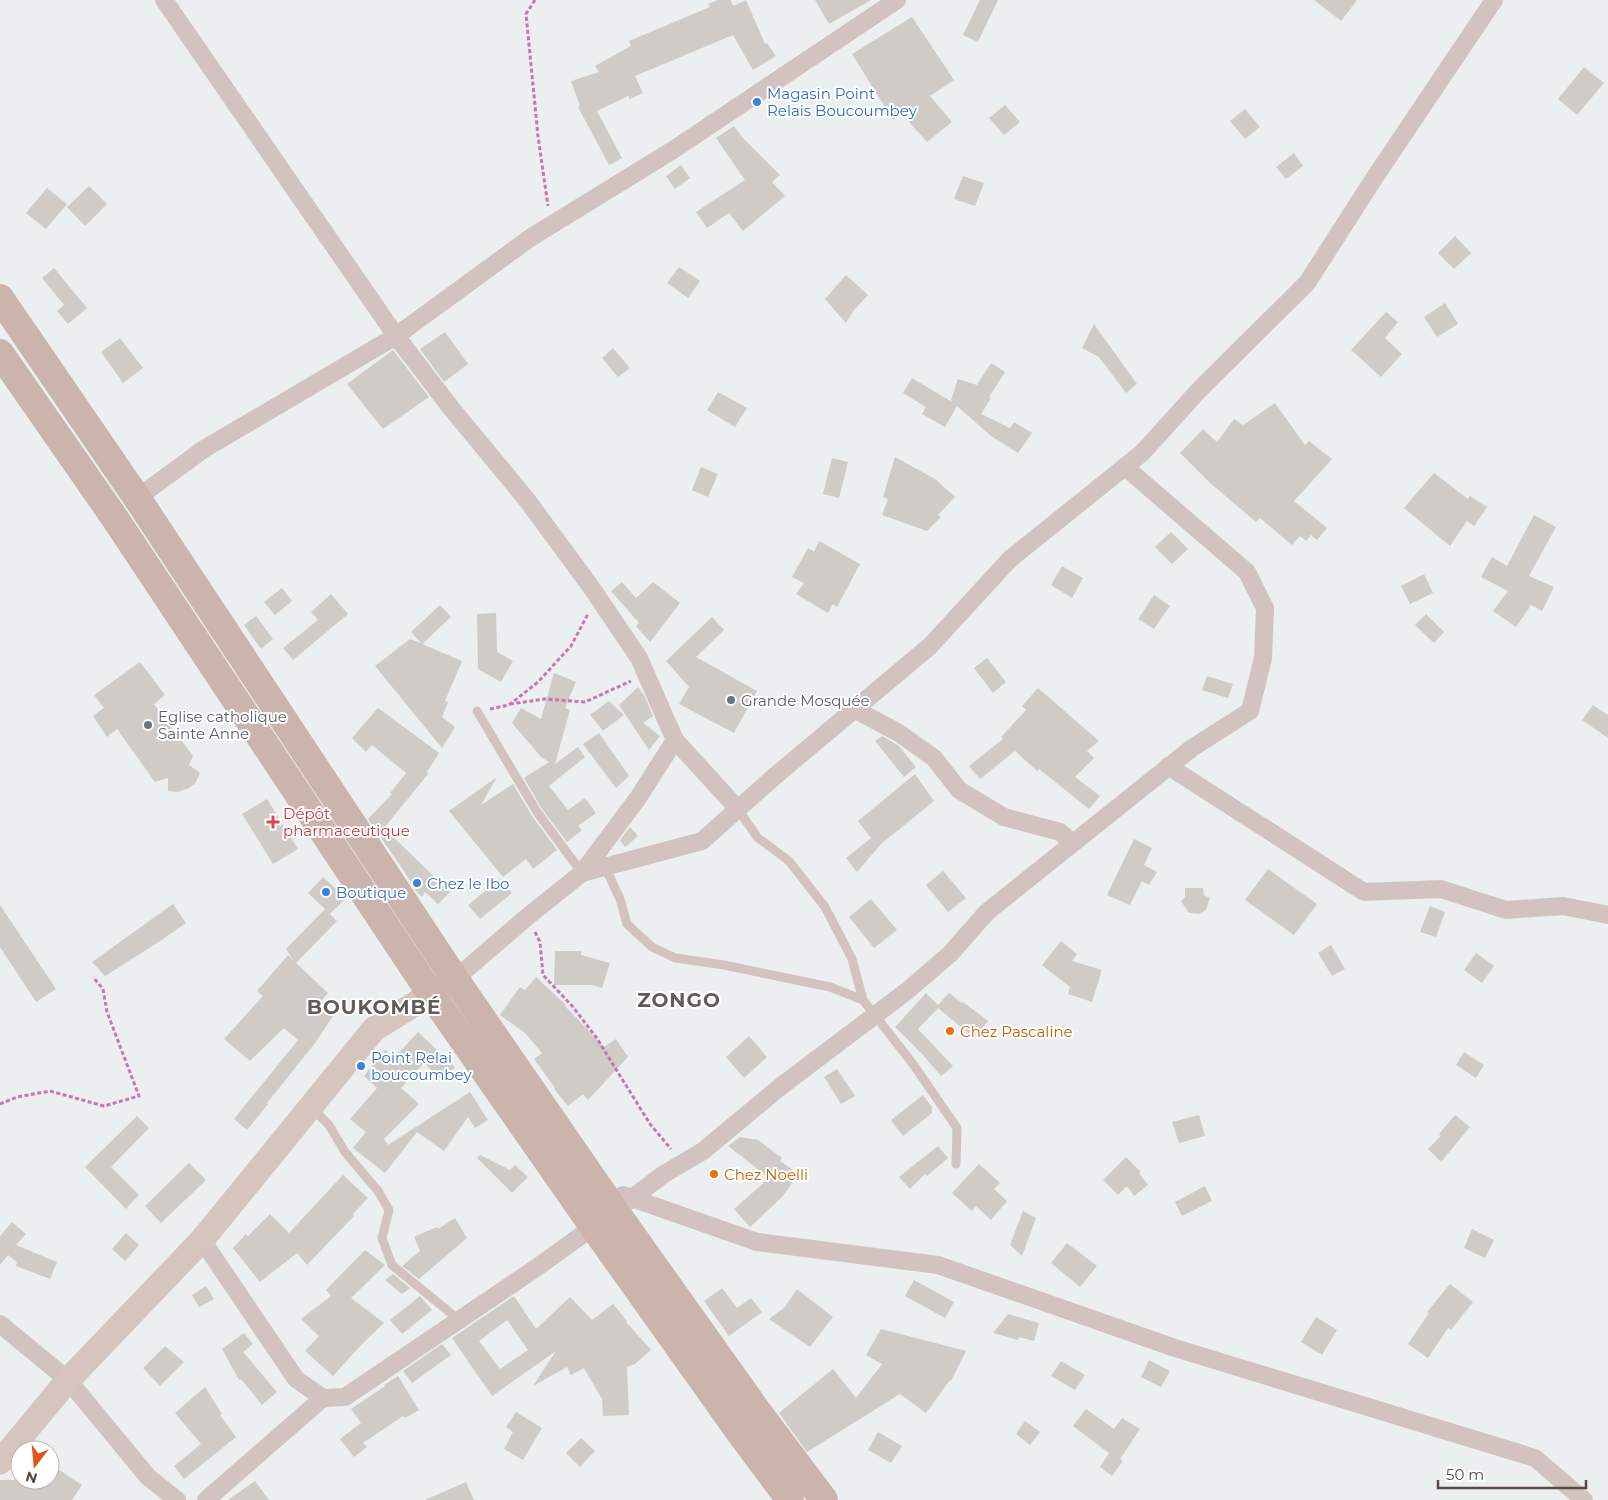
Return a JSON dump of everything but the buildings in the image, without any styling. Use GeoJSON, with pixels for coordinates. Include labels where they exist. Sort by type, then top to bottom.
{"type":"FeatureCollection","features":[{"type":"Feature","properties":{"kind":"main road"},"geometry":{"type":"LineString","coordinates":[[0,298],[137,498],[455,979],[594,1180],[623,1205],[758,1412],[824,1500]]}},
{"type":"Feature","properties":{"kind":"main road"},"geometry":{"type":"LineString","coordinates":[[0,353],[114,517],[431,994],[594,1227],[790,1500]]}},
{"type":"Feature","properties":{"kind":"main road"},"geometry":{"type":"LineString","coordinates":[[0,1462],[68,1380],[202,1240],[374,1029],[455,979]]}},
{"type":"Feature","properties":{"kind":"street"},"geometry":{"type":"LineString","coordinates":[[164,0],[396,336],[451,408],[527,500],[597,596],[639,658],[675,740],[738,809]]}},
{"type":"Feature","properties":{"kind":"street"},"geometry":{"type":"LineString","coordinates":[[137,498],[204,449],[396,336],[530,238],[673,150],[897,0]]}},
{"type":"Feature","properties":{"kind":"street"},"geometry":{"type":"LineString","coordinates":[[582,873],[702,841],[854,709],[930,646],[1010,559],[1142,453],[1200,389],[1307,283],[1380,169],[1494,0]]}},
{"type":"Feature","properties":{"kind":"street"},"geometry":{"type":"LineString","coordinates":[[623,1205],[664,1174],[703,1151],[780,1087],[876,1015],[950,954],[987,912],[1168,766],[1250,710],[1263,658],[1265,608],[1247,572],[1125,467]]}},
{"type":"Feature","properties":{"kind":"street"},"geometry":{"type":"LineString","coordinates":[[854,709],[899,733],[934,758],[959,790],[1004,817],[1060,832],[1073,843]]}},
{"type":"Feature","properties":{"kind":"street"},"geometry":{"type":"LineString","coordinates":[[455,979],[582,873],[638,798],[675,740]]}},
{"type":"Feature","properties":{"kind":"street"},"geometry":{"type":"LineString","coordinates":[[1168,766],[1364,892],[1441,889],[1506,910],[1563,906],[1608,915]]}},
{"type":"Feature","properties":{"kind":"street"},"geometry":{"type":"LineString","coordinates":[[623,1205],[652,1205],[757,1242],[938,1265],[1175,1348],[1535,1458],[1584,1500]]}},
{"type":"Feature","properties":{"kind":"street"},"geometry":{"type":"LineString","coordinates":[[202,1240],[296,1379],[323,1398],[345,1397],[594,1227]]}},
{"type":"Feature","properties":{"kind":"street"},"geometry":{"type":"LineString","coordinates":[[0,1324],[68,1380],[148,1477],[177,1500]]}},
{"type":"Feature","properties":{"kind":"street"},"geometry":{"type":"LineString","coordinates":[[206,1500],[323,1398]]}},
{"type":"Feature","properties":{"kind":"lane"},"geometry":{"type":"LineString","coordinates":[[477,711],[537,812],[582,873]]}},
{"type":"Feature","properties":{"kind":"lane"},"geometry":{"type":"LineString","coordinates":[[738,809],[757,837],[788,861],[825,908],[852,960],[863,1000],[914,1064],[957,1128],[956,1164]]}},
{"type":"Feature","properties":{"kind":"lane"},"geometry":{"type":"LineString","coordinates":[[605,867],[620,899],[627,924],[652,947],[674,958],[724,964],[830,988],[863,1000]]}},
{"type":"Feature","properties":{"kind":"lane"},"geometry":{"type":"LineString","coordinates":[[310,1107],[330,1125],[345,1152],[378,1192],[390,1210],[382,1238],[392,1265],[459,1320]]}},
{"type":"Feature","properties":{"kind":"path"},"geometry":{"type":"LineString","coordinates":[[534,0],[526,14],[538,136],[550,226]]}},
{"type":"Feature","properties":{"kind":"path"},"geometry":{"type":"LineString","coordinates":[[509,705],[538,682],[571,646],[597,596]]}},
{"type":"Feature","properties":{"kind":"path"},"geometry":{"type":"LineString","coordinates":[[477,711],[545,699],[585,702],[646,676]]}},
{"type":"Feature","properties":{"kind":"path"},"geometry":{"type":"LineString","coordinates":[[527,917],[540,942],[543,975],[573,1007],[596,1037],[650,1124],[683,1163]]}},
{"type":"Feature","properties":{"kind":"path"},"geometry":{"type":"LineString","coordinates":[[0,1104],[17,1098],[50,1091],[104,1106],[139,1096],[107,1012],[103,989],[93,977]]}},
{"type":"Feature","properties":{"kind":"place","name":"Magasin Point Relais Boucoumbey"},"geometry":{"type":"Point","coordinates":[757,102]}},
{"type":"Feature","properties":{"kind":"place","name":"Grande Mosquée"},"geometry":{"type":"Point","coordinates":[731,700]}},
{"type":"Feature","properties":{"kind":"place","name":"Eglise catholique Sainte Anne"},"geometry":{"type":"Point","coordinates":[148,725]}},
{"type":"Feature","properties":{"kind":"place","name":"Dépôt pharmaceutique"},"geometry":{"type":"Point","coordinates":[273,822]}},
{"type":"Feature","properties":{"kind":"place","name":"Chez le Ibo"},"geometry":{"type":"Point","coordinates":[417,883]}},
{"type":"Feature","properties":{"kind":"place","name":"Boutique"},"geometry":{"type":"Point","coordinates":[326,892]}},
{"type":"Feature","properties":{"kind":"place","name":"Chez Pascaline"},"geometry":{"type":"Point","coordinates":[950,1031]}},
{"type":"Feature","properties":{"kind":"place","name":"Point Relai boucoumbey"},"geometry":{"type":"Point","coordinates":[361,1066]}},
{"type":"Feature","properties":{"kind":"place","name":"Chez Noelli"},"geometry":{"type":"Point","coordinates":[714,1174]}},
{"type":"Feature","properties":{"kind":"district","name":"ZONGO"},"geometry":{"type":"Point","coordinates":[679,1000]}},
{"type":"Feature","properties":{"kind":"district","name":"BOUKOMBÉ"},"geometry":{"type":"Point","coordinates":[374,1007]}}]}
